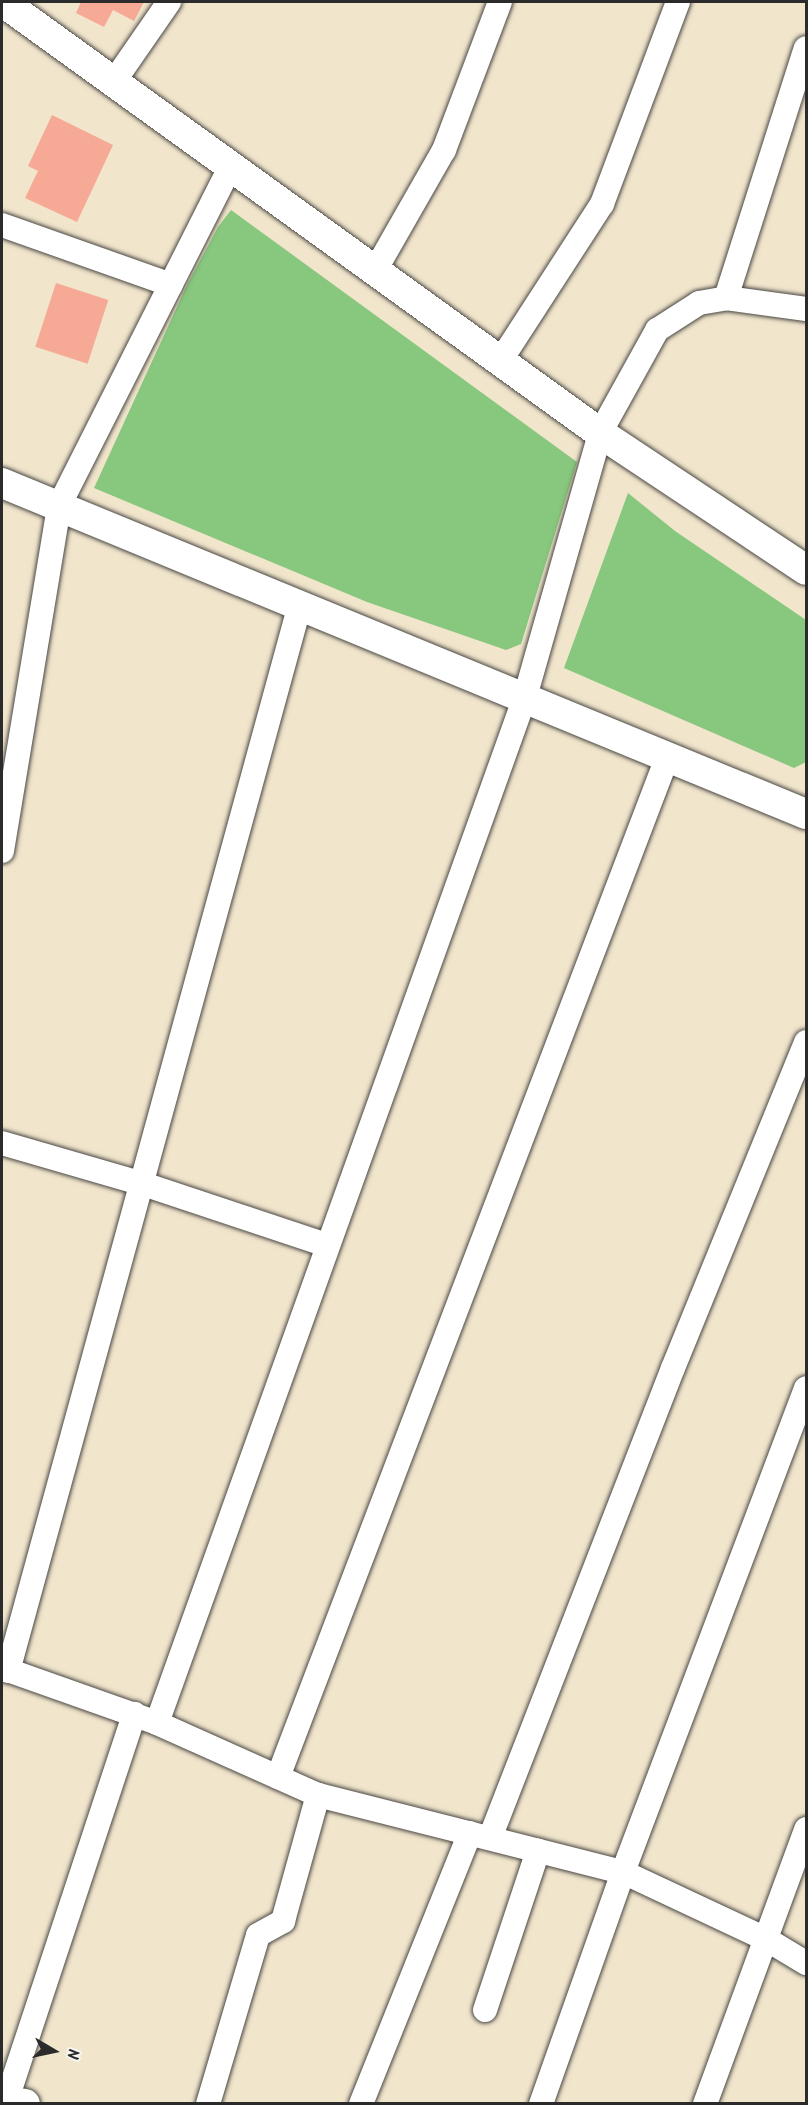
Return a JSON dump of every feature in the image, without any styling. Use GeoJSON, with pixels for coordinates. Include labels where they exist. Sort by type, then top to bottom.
{"type":"FeatureCollection","features":[{"type":"Feature","properties":{"kind":"street"},"geometry":{"type":"LineString","coordinates":[[3,2],[232,164],[600,433],[807,570]]}},
{"type":"Feature","properties":{"kind":"street"},"geometry":{"type":"LineString","coordinates":[[115,81],[169,2]]}},
{"type":"Feature","properties":{"kind":"street"},"geometry":{"type":"LineString","coordinates":[[376,270],[444,150],[500,2]]}},
{"type":"Feature","properties":{"kind":"street"},"geometry":{"type":"LineString","coordinates":[[501,360],[602,204],[678,2]]}},
{"type":"Feature","properties":{"kind":"street"},"geometry":{"type":"LineString","coordinates":[[726,298],[807,48]]}},
{"type":"Feature","properties":{"kind":"street"},"geometry":{"type":"LineString","coordinates":[[2,851],[59,506],[232,164]]}},
{"type":"Feature","properties":{"kind":"street"},"geometry":{"type":"LineString","coordinates":[[2,225],[171,285]]}},
{"type":"Feature","properties":{"kind":"street"},"geometry":{"type":"LineString","coordinates":[[158,1723],[326,1245],[525,697],[600,433],[657,330],[699,303],[726,298],[807,309]]}},
{"type":"Feature","properties":{"kind":"street"},"geometry":{"type":"LineString","coordinates":[[2,483],[805,810]]}},
{"type":"Feature","properties":{"kind":"street"},"geometry":{"type":"LineString","coordinates":[[300,604],[5,1669],[158,1723],[318,1795],[623,1872],[766,1939],[807,1963]]}},
{"type":"Feature","properties":{"kind":"street"},"geometry":{"type":"LineString","coordinates":[[278,1777],[668,755]]}},
{"type":"Feature","properties":{"kind":"street"},"geometry":{"type":"LineString","coordinates":[[361,2103],[480,1836],[807,1042]]}},
{"type":"Feature","properties":{"kind":"street"},"geometry":{"type":"LineString","coordinates":[[2,1143],[140,1183],[326,1245]]}},
{"type":"Feature","properties":{"kind":"street"},"geometry":{"type":"LineString","coordinates":[[541,2103],[623,1872],[807,1388]]}},
{"type":"Feature","properties":{"kind":"street"},"geometry":{"type":"LineString","coordinates":[[11,2102],[134,1714]]}},
{"type":"Feature","properties":{"kind":"street"},"geometry":{"type":"LineString","coordinates":[[208,2103],[258,1935],[283,1921],[318,1795]]}},
{"type":"Feature","properties":{"kind":"street"},"geometry":{"type":"LineString","coordinates":[[705,2103],[807,1829]]}},
{"type":"Feature","properties":{"kind":"street"},"geometry":{"type":"LineString","coordinates":[[485,2010],[538,1851]]}},
{"type":"Feature","properties":{"kind":"green space"},"geometry":{"type":"Polygon","coordinates":[[[231,210],[577,462],[521,644],[506,650],[367,602],[94,488],[187,285],[218,227],[231,210]]]}},
{"type":"Feature","properties":{"kind":"green space"},"geometry":{"type":"Polygon","coordinates":[[[628,493],[675,531],[806,620],[806,762],[794,768],[564,668],[628,493]]]}},
{"type":"Feature","properties":{"kind":"building"},"geometry":{"type":"Polygon","coordinates":[[[81,2],[144,2],[134,21],[113,10],[104,27],[76,13],[81,2]]]}},
{"type":"Feature","properties":{"kind":"building"},"geometry":{"type":"Polygon","coordinates":[[[52,115],[113,145],[77,222],[25,198],[38,171],[28,166],[52,115]]]}},
{"type":"Feature","properties":{"kind":"building"},"geometry":{"type":"Polygon","coordinates":[[[56,283],[108,300],[88,364],[35,347],[56,283]]]}}]}
